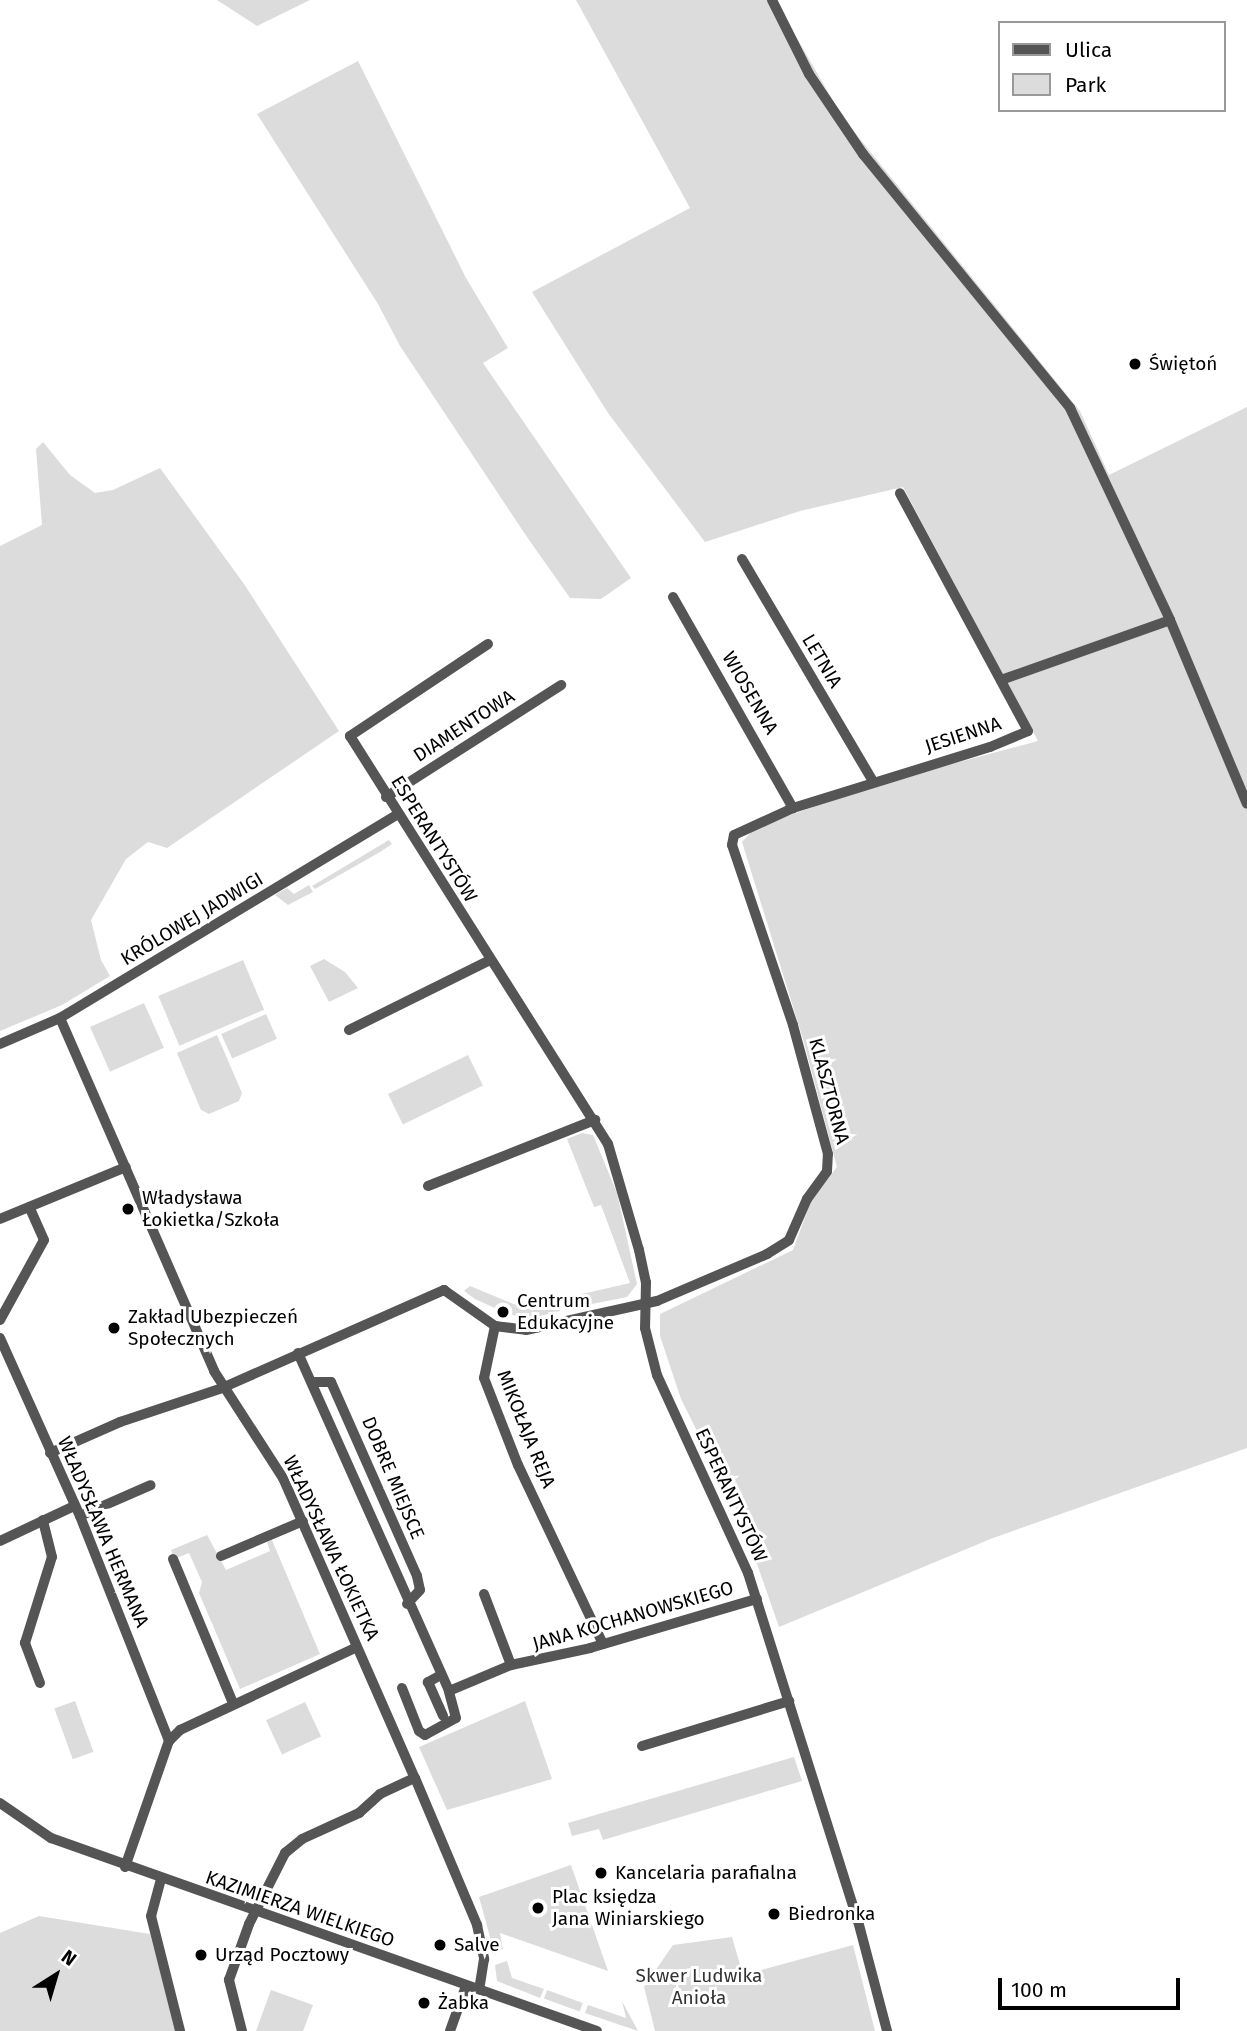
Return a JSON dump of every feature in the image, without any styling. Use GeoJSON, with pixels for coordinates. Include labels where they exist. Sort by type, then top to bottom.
{"type":"FeatureCollection","features":[{"type":"Feature","properties":{"kind":"street"},"geometry":{"type":"LineString","coordinates":[[772,0],[809,74],[863,154],[1070,408],[1170,620],[1247,804]]}},
{"type":"Feature","properties":{"kind":"street","name":"JESIENNA"},"geometry":{"type":"LineString","coordinates":[[734,835],[793,808],[872,780],[990,747],[1028,731],[900,493]]}},
{"type":"Feature","properties":{"kind":"street","name":"LETNIA"},"geometry":{"type":"LineString","coordinates":[[742,559],[872,780]]}},
{"type":"Feature","properties":{"kind":"street","name":"WIOSENNA"},"geometry":{"type":"LineString","coordinates":[[673,597],[793,808]]}},
{"type":"Feature","properties":{"kind":"street"},"geometry":{"type":"LineString","coordinates":[[1001,680],[1170,620]]}},
{"type":"Feature","properties":{"kind":"street","name":"ESPERANTYSTÓW"},"geometry":{"type":"LineString","coordinates":[[488,644],[350,736],[396,815],[595,1119],[622,1184],[646,1282],[645,1328],[669,1408],[735,1537],[757,1599],[887,2031]]}},
{"type":"Feature","properties":{"kind":"street","name":"DIAMENTOWA"},"geometry":{"type":"LineString","coordinates":[[386,797],[561,685]]}},
{"type":"Feature","properties":{"kind":"street","name":"KRÓLOWEJ JADWIGI"},"geometry":{"type":"LineString","coordinates":[[0,1044],[60,1018],[396,815]]}},
{"type":"Feature","properties":{"kind":"street","name":"KLASZTORNA"},"geometry":{"type":"LineString","coordinates":[[646,1304],[686,1291],[784,1245],[829,1167],[800,1049],[732,845],[734,835]]}},
{"type":"Feature","properties":{"kind":"street"},"geometry":{"type":"LineString","coordinates":[[349,1030],[490,960]]}},
{"type":"Feature","properties":{"kind":"street","name":"WŁADYSŁAWA ŁOKIETKA"},"geometry":{"type":"LineString","coordinates":[[60,1018],[222,1388],[273,1460],[303,1521],[415,1778],[477,1924],[484,1959],[479,1990]]}},
{"type":"Feature","properties":{"kind":"street"},"geometry":{"type":"LineString","coordinates":[[428,1186],[595,1119]]}},
{"type":"Feature","properties":{"kind":"street"},"geometry":{"type":"LineString","coordinates":[[0,1219],[125,1167]]}},
{"type":"Feature","properties":{"kind":"street"},"geometry":{"type":"LineString","coordinates":[[0,1321],[44,1240],[29,1207]]}},
{"type":"Feature","properties":{"kind":"street"},"geometry":{"type":"LineString","coordinates":[[50,1453],[120,1422],[222,1388],[444,1290],[495,1326],[526,1330],[646,1304]]}},
{"type":"Feature","properties":{"kind":"street","name":"MIKOŁAJA REJA"},"geometry":{"type":"LineString","coordinates":[[495,1326],[484,1378],[519,1465],[603,1644]]}},
{"type":"Feature","properties":{"kind":"street","name":"WŁADYSŁAWA HERMANA"},"geometry":{"type":"LineString","coordinates":[[0,1338],[80,1516],[169,1741]]}},
{"type":"Feature","properties":{"kind":"street","name":"DOBRE MIEJSCE"},"geometry":{"type":"LineString","coordinates":[[298,1353],[439,1676],[449,1691]]}},
{"type":"Feature","properties":{"kind":"street","name":"DOBRE MIEJSCE"},"geometry":{"type":"LineString","coordinates":[[312,1382],[331,1382],[417,1576],[420,1590],[407,1604]]}},
{"type":"Feature","properties":{"kind":"street"},"geometry":{"type":"LineString","coordinates":[[80,1516],[152,1485]]}},
{"type":"Feature","properties":{"kind":"street"},"geometry":{"type":"LineString","coordinates":[[0,1541],[74,1506]]}},
{"type":"Feature","properties":{"kind":"street"},"geometry":{"type":"LineString","coordinates":[[40,1683],[25,1643],[52,1557],[43,1521]]}},
{"type":"Feature","properties":{"kind":"street"},"geometry":{"type":"LineString","coordinates":[[220,1556],[303,1521]]}},
{"type":"Feature","properties":{"kind":"street"},"geometry":{"type":"LineString","coordinates":[[173,1559],[233,1703]]}},
{"type":"Feature","properties":{"kind":"street"},"geometry":{"type":"LineString","coordinates":[[402,1688],[419,1731],[425,1735],[456,1718],[449,1691],[514,1665],[484,1594]]}},
{"type":"Feature","properties":{"kind":"street","name":"JANA KOCHANOWSKIEGO"},"geometry":{"type":"LineString","coordinates":[[514,1665],[603,1644],[757,1599]]}},
{"type":"Feature","properties":{"kind":"street"},"geometry":{"type":"LineString","coordinates":[[125,1867],[169,1741],[194,1720],[357,1647]]}},
{"type":"Feature","properties":{"kind":"street"},"geometry":{"type":"LineString","coordinates":[[439,1676],[428,1682],[443,1716]]}},
{"type":"Feature","properties":{"kind":"street"},"geometry":{"type":"LineString","coordinates":[[642,1746],[789,1701]]}},
{"type":"Feature","properties":{"kind":"street"},"geometry":{"type":"LineString","coordinates":[[242,2031],[229,1980],[254,1912],[289,1848],[415,1778]]}},
{"type":"Feature","properties":{"kind":"street","name":"KAZIMIERZA WIELKIEGO"},"geometry":{"type":"LineString","coordinates":[[0,1803],[51,1838],[125,1867],[597,2031]]}},
{"type":"Feature","properties":{"kind":"street"},"geometry":{"type":"LineString","coordinates":[[161,1879],[151,1916],[180,2031]]}},
{"type":"Feature","properties":{"kind":"street"},"geometry":{"type":"LineString","coordinates":[[450,2031],[466,1986]]}},
{"type":"Feature","properties":{"kind":"green space"},"geometry":{"type":"Polygon","coordinates":[[[217,0],[310,0],[257,26],[217,0]]]}},
{"type":"Feature","properties":{"kind":"green space"},"geometry":{"type":"Polygon","coordinates":[[[576,0],[775,0],[843,118],[1080,411],[1109,475],[1247,407],[1247,1448],[993,1538],[779,1627],[742,1521],[681,1399],[660,1336],[660,1314],[793,1250],[811,1201],[837,1167],[803,1039],[742,842],[756,827],[881,783],[1038,741],[903,487],[800,511],[705,542],[608,413],[532,292],[690,208],[576,0]]]}},
{"type":"Feature","properties":{"kind":"green space"},"geometry":{"type":"Polygon","coordinates":[[[358,61],[466,278],[508,348],[483,363],[631,578],[601,599],[570,598],[400,346],[378,304],[257,114],[358,61]]]}},
{"type":"Feature","properties":{"kind":"green space"},"geometry":{"type":"Polygon","coordinates":[[[43,442],[70,475],[95,493],[113,490],[160,468],[244,584],[339,731],[167,848],[148,842],[126,859],[91,920],[101,960],[110,976],[62,1005],[0,1031],[0,546],[42,525],[36,449],[43,442]]]}},
{"type":"Feature","properties":{"kind":"green space"},"geometry":{"type":"Polygon","coordinates":[[[389,840],[392,844],[380,852],[315,889],[312,886],[389,840]]]}},
{"type":"Feature","properties":{"kind":"green space"},"geometry":{"type":"Polygon","coordinates":[[[309,885],[313,892],[288,905],[275,895],[287,888],[294,894],[309,885]]]}},
{"type":"Feature","properties":{"kind":"green space"},"geometry":{"type":"Polygon","coordinates":[[[324,959],[345,972],[358,988],[329,1002],[310,966],[324,959]]]}},
{"type":"Feature","properties":{"kind":"green space"},"geometry":{"type":"Polygon","coordinates":[[[243,960],[264,1010],[179,1046],[158,996],[243,960]]]}},
{"type":"Feature","properties":{"kind":"green space"},"geometry":{"type":"Polygon","coordinates":[[[144,1003],[164,1048],[110,1072],[90,1027],[144,1003]]]}},
{"type":"Feature","properties":{"kind":"green space"},"geometry":{"type":"Polygon","coordinates":[[[266,1014],[277,1039],[232,1059],[221,1034],[266,1014]]]}},
{"type":"Feature","properties":{"kind":"green space"},"geometry":{"type":"Polygon","coordinates":[[[217,1035],[242,1093],[239,1101],[209,1114],[201,1110],[177,1053],[217,1035]]]}},
{"type":"Feature","properties":{"kind":"green space"},"geometry":{"type":"Polygon","coordinates":[[[468,1055],[483,1086],[403,1125],[388,1094],[468,1055]]]}},
{"type":"Feature","properties":{"kind":"green space"},"geometry":{"type":"Polygon","coordinates":[[[582,1133],[593,1135],[617,1193],[637,1284],[627,1297],[572,1308],[569,1297],[630,1283],[601,1205],[594,1207],[567,1139],[582,1133]]]}},
{"type":"Feature","properties":{"kind":"green space"},"geometry":{"type":"Polygon","coordinates":[[[470,1286],[521,1307],[557,1299],[560,1311],[536,1317],[510,1315],[464,1291],[470,1286]]]}},
{"type":"Feature","properties":{"kind":"green space"},"geometry":{"type":"Polygon","coordinates":[[[207,1535],[226,1570],[270,1551],[267,1542],[272,1540],[320,1654],[240,1689],[199,1593],[202,1582],[189,1553],[174,1559],[171,1550],[207,1535]]]}},
{"type":"Feature","properties":{"kind":"green space"},"geometry":{"type":"Polygon","coordinates":[[[75,1701],[93,1752],[73,1759],[54,1709],[75,1701]]]}},
{"type":"Feature","properties":{"kind":"green space"},"geometry":{"type":"Polygon","coordinates":[[[525,1701],[552,1779],[447,1810],[419,1747],[525,1701]]]}},
{"type":"Feature","properties":{"kind":"green space"},"geometry":{"type":"Polygon","coordinates":[[[305,1702],[321,1736],[282,1755],[266,1720],[305,1702]]]}},
{"type":"Feature","properties":{"kind":"green space"},"geometry":{"type":"Polygon","coordinates":[[[794,1757],[802,1781],[603,1840],[599,1829],[572,1836],[568,1823],[794,1757]]]}},
{"type":"Feature","properties":{"kind":"green space","name":"Plac księdza Jana Winiarskiego"},"geometry":{"type":"Polygon","coordinates":[[[571,1865],[608,1971],[500,1933],[503,1949],[495,1955],[479,1897],[571,1865]]]}},
{"type":"Feature","properties":{"kind":"green space"},"geometry":{"type":"Polygon","coordinates":[[[39,1916],[150,1934],[177,2031],[0,2031],[0,1933],[39,1916]]]}},
{"type":"Feature","properties":{"kind":"green space","name":"Skwer Ludwika Anioła"},"geometry":{"type":"Polygon","coordinates":[[[732,1937],[743,1975],[853,1945],[875,2031],[655,2031],[644,1987],[673,1945],[732,1937]]]}},
{"type":"Feature","properties":{"kind":"green space"},"geometry":{"type":"Polygon","coordinates":[[[507,1961],[512,1978],[544,1989],[540,1998],[497,1981],[495,1965],[507,1961]]]}},
{"type":"Feature","properties":{"kind":"green space"},"geometry":{"type":"Polygon","coordinates":[[[271,1990],[313,2005],[303,2031],[256,2031],[271,1990]]]}},
{"type":"Feature","properties":{"kind":"green space"},"geometry":{"type":"Polygon","coordinates":[[[547,1990],[583,2003],[580,2011],[544,1998],[547,1990]]]}},
{"type":"Feature","properties":{"kind":"green space"},"geometry":{"type":"Polygon","coordinates":[[[622,2001],[638,2031],[585,2013],[588,2005],[626,2018],[622,2001]]]}},
{"type":"Feature","properties":{"kind":"place","name":"Świętoń"},"geometry":{"type":"Point","coordinates":[1135,364]}},
{"type":"Feature","properties":{"kind":"place","name":"Władysława Łokietka/Szkoła"},"geometry":{"type":"Point","coordinates":[128,1209]}},
{"type":"Feature","properties":{"kind":"place","name":"Centrum Edukacyjne"},"geometry":{"type":"Point","coordinates":[503,1312]}},
{"type":"Feature","properties":{"kind":"place","name":"Zakład Ubezpieczeń Społecznych"},"geometry":{"type":"Point","coordinates":[114,1328]}},
{"type":"Feature","properties":{"kind":"place","name":"Kancelaria parafialna"},"geometry":{"type":"Point","coordinates":[601,1873]}},
{"type":"Feature","properties":{"kind":"place","name":"Plac księdza Jana Winiarskiego"},"geometry":{"type":"Point","coordinates":[538,1908]}},
{"type":"Feature","properties":{"kind":"place","name":"Biedronka"},"geometry":{"type":"Point","coordinates":[774,1914]}},
{"type":"Feature","properties":{"kind":"place","name":"Salve"},"geometry":{"type":"Point","coordinates":[440,1945]}},
{"type":"Feature","properties":{"kind":"place","name":"Urząd Pocztowy"},"geometry":{"type":"Point","coordinates":[201,1955]}},
{"type":"Feature","properties":{"kind":"place","name":"Żabka"},"geometry":{"type":"Point","coordinates":[424,2003]}}]}
